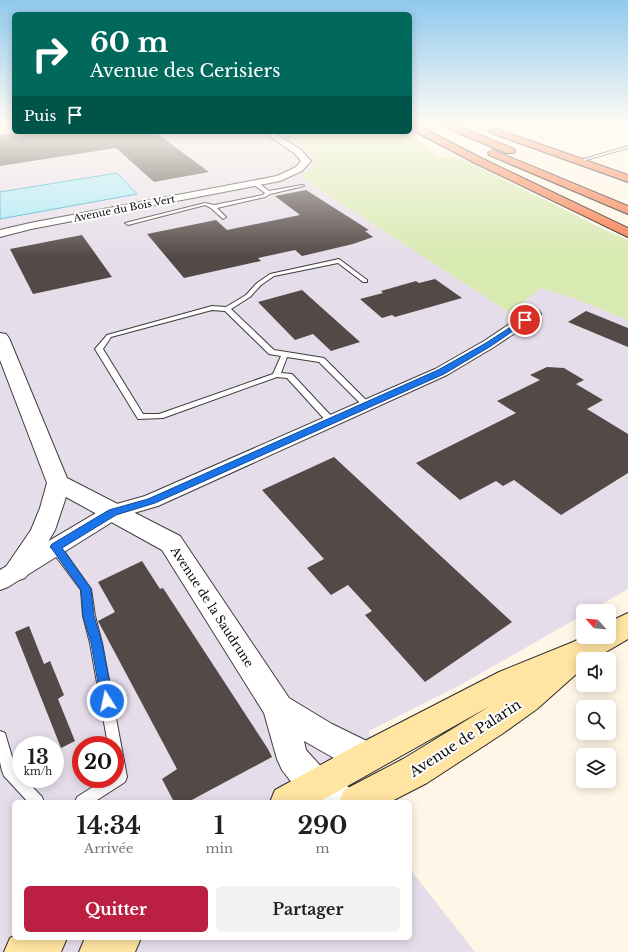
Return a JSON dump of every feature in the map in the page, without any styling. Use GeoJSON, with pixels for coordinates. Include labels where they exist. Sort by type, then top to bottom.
{"type":"FeatureCollection","features":[{"type":"Feature","properties":{"kind":"highway"},"geometry":{"type":"LineString","coordinates":[[494,168],[628,233]]}},
{"type":"Feature","properties":{"kind":"highway"},"geometry":{"type":"LineString","coordinates":[[531,168],[628,210]]}},
{"type":"Feature","properties":{"kind":"highway"},"geometry":{"type":"LineString","coordinates":[[552,168],[628,200]]}},
{"type":"Feature","properties":{"kind":"highway"},"geometry":{"type":"LineString","coordinates":[[599,168],[628,179]]}},
{"type":"Feature","properties":{"kind":"main road","name":"Avenue de Palarin"},"geometry":{"type":"LineString","coordinates":[[616,632],[628,625]]}},
{"type":"Feature","properties":{"kind":"main road","name":"Avenue de Palarin"},"geometry":{"type":"LineString","coordinates":[[334,794],[366,758],[509,681],[593,644]]}},
{"type":"Feature","properties":{"kind":"main road","name":"Avenue de Palarin"},"geometry":{"type":"LineString","coordinates":[[298,800],[334,794],[415,771],[491,724],[526,699],[596,644]]}},
{"type":"Feature","properties":{"kind":"main road"},"geometry":{"type":"LineString","coordinates":[[24,952],[45,940]]}},
{"type":"Feature","properties":{"kind":"main road"},"geometry":{"type":"LineString","coordinates":[[98,952],[119,940]]}},
{"type":"Feature","properties":{"kind":"street","name":"Avenue du Bois Vert"},"geometry":{"type":"LineString","coordinates":[[0,234],[30,226],[280,178],[300,168]]}},
{"type":"Feature","properties":{"kind":"street","name":"Avenue du Bois Vert"},"geometry":{"type":"LineString","coordinates":[[0,228],[30,226]]}},
{"type":"Feature","properties":{"kind":"street"},"geometry":{"type":"LineString","coordinates":[[8,576],[113,512],[151,501],[441,372],[489,344],[534,314]]}},
{"type":"Feature","properties":{"kind":"street"},"geometry":{"type":"LineString","coordinates":[[0,338],[58,484],[46,523],[30,554],[8,576]]}},
{"type":"Feature","properties":{"kind":"street","name":"Avenue de la Saudrune"},"geometry":{"type":"LineString","coordinates":[[58,484],[171,544],[278,708],[293,759],[286,800]]}},
{"type":"Feature","properties":{"kind":"street","name":"Avenue de la Saudrune"},"geometry":{"type":"LineString","coordinates":[[278,708],[329,740],[366,758]]}},
{"type":"Feature","properties":{"kind":"street"},"geometry":{"type":"LineString","coordinates":[[329,740],[334,794]]}},
{"type":"Feature","properties":{"kind":"street","name":"Avenue de la Saudrune"},"geometry":{"type":"LineString","coordinates":[[293,759],[334,794]]}},
{"type":"Feature","properties":{"kind":"lane"},"geometry":{"type":"LineString","coordinates":[[255,183],[268,193]]}},
{"type":"Feature","properties":{"kind":"lane"},"geometry":{"type":"LineString","coordinates":[[212,207],[265,196],[268,193],[302,186]]}},
{"type":"Feature","properties":{"kind":"lane"},"geometry":{"type":"LineString","coordinates":[[128,223],[205,204],[212,207],[223,216]]}},
{"type":"Feature","properties":{"kind":"lane"},"geometry":{"type":"LineString","coordinates":[[331,421],[289,376],[276,375],[160,416],[141,417],[99,349],[109,336],[212,308],[227,309],[248,296],[259,284],[272,275],[309,266],[339,261],[365,282]]}},
{"type":"Feature","properties":{"kind":"lane"},"geometry":{"type":"LineString","coordinates":[[227,309],[272,352],[321,360],[367,405]]}},
{"type":"Feature","properties":{"kind":"lane"},"geometry":{"type":"LineString","coordinates":[[276,375],[285,354]]}},
{"type":"Feature","properties":{"kind":"lane"},"geometry":{"type":"LineString","coordinates":[[55,547],[86,589],[89,616],[96,643],[112,736]]}},
{"type":"Feature","properties":{"kind":"lane"},"geometry":{"type":"LineString","coordinates":[[0,737],[9,771],[35,800]]}},
{"type":"Feature","properties":{"kind":"lane"},"geometry":{"type":"LineString","coordinates":[[85,800],[103,788]]}},
{"type":"Feature","properties":{"kind":"shaded area"},"geometry":{"type":"Polygon","coordinates":[[[0,168],[311,168],[299,176],[510,313],[541,288],[573,298],[628,320],[628,589],[602,604],[576,604],[576,619],[462,684],[369,731],[386,800],[12,800],[12,940],[412,940],[412,872],[475,952],[0,952],[0,168]]]}},
{"type":"Feature","properties":{"kind":"green space"},"geometry":{"type":"Polygon","coordinates":[[[311,168],[482,168],[628,240],[628,320],[573,298],[541,288],[510,313],[298,175],[311,168]]]}},
{"type":"Feature","properties":{"kind":"water"},"geometry":{"type":"Polygon","coordinates":[[[117,173],[137,194],[0,219],[0,192],[117,173]]]}},
{"type":"Feature","properties":{"kind":"building"},"geometry":{"type":"Polygon","coordinates":[[[139,168],[204,168],[209,172],[154,182],[139,168]]]}},
{"type":"Feature","properties":{"kind":"building"},"geometry":{"type":"Polygon","coordinates":[[[306,190],[369,230],[365,231],[373,237],[353,244],[302,256],[295,250],[258,258],[261,261],[184,278],[147,234],[216,220],[227,230],[300,215],[275,196],[306,190]]]}},
{"type":"Feature","properties":{"kind":"building"},"geometry":{"type":"Polygon","coordinates":[[[82,235],[112,277],[33,294],[10,249],[82,235]]]}},
{"type":"Feature","properties":{"kind":"building"},"geometry":{"type":"Polygon","coordinates":[[[435,279],[462,298],[395,317],[392,315],[382,318],[360,299],[383,293],[381,291],[416,281],[419,283],[435,279]]]}},
{"type":"Feature","properties":{"kind":"building"},"geometry":{"type":"Polygon","coordinates":[[[302,290],[360,342],[331,351],[313,334],[295,340],[258,302],[302,290]]]}},
{"type":"Feature","properties":{"kind":"building"},"geometry":{"type":"Polygon","coordinates":[[[586,311],[628,328],[628,347],[568,322],[586,311]]]}},
{"type":"Feature","properties":{"kind":"building"},"geometry":{"type":"Polygon","coordinates":[[[547,367],[564,368],[584,380],[576,384],[603,400],[587,409],[628,434],[628,473],[561,515],[514,480],[503,486],[496,481],[460,500],[416,463],[516,413],[497,401],[540,380],[530,375],[547,367]]]}},
{"type":"Feature","properties":{"kind":"building"},"geometry":{"type":"Polygon","coordinates":[[[334,457],[512,622],[425,682],[365,615],[372,611],[348,585],[331,595],[307,568],[324,559],[262,490],[334,457]]]}},
{"type":"Feature","properties":{"kind":"building"},"geometry":{"type":"Polygon","coordinates":[[[142,561],[160,589],[163,588],[272,757],[192,800],[173,800],[162,779],[177,769],[98,621],[115,612],[98,582],[142,561]]]}},
{"type":"Feature","properties":{"kind":"building"},"geometry":{"type":"Polygon","coordinates":[[[29,626],[44,664],[50,661],[64,695],[58,699],[73,736],[72,742],[64,746],[64,736],[56,736],[15,632],[29,626]]]}},
{"type":"Feature","properties":{"kind":"route"},"geometry":{"type":"LineString","coordinates":[[107,701],[96,643],[89,616],[86,589],[55,547],[113,512],[151,501],[441,372],[489,344],[525,320]]}}]}
